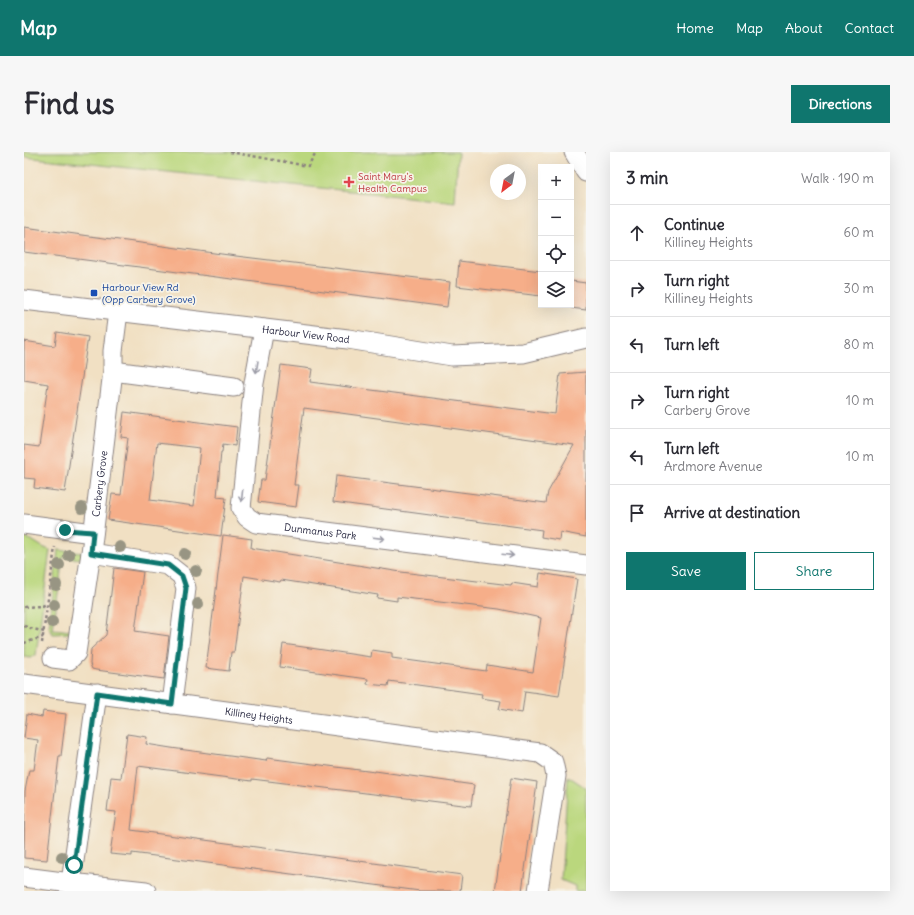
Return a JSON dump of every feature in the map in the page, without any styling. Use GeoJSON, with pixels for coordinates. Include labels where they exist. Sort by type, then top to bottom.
{"type":"FeatureCollection","features":[{"type":"Feature","properties":{"kind":"street"},"geometry":{"type":"LineString","coordinates":[[574,152],[586,172]]}},
{"type":"Feature","properties":{"kind":"street","name":"Harbour View Road"},"geometry":{"type":"LineString","coordinates":[[24,300],[348,339],[452,356],[523,353],[586,338]]}},
{"type":"Feature","properties":{"kind":"street","name":"Carbery Grove"},"geometry":{"type":"LineString","coordinates":[[47,653],[69,660],[76,653],[91,553],[113,371],[113,351],[118,312]]}},
{"type":"Feature","properties":{"kind":"street","name":"Dunmanus Park"},"geometry":{"type":"LineString","coordinates":[[264,329],[254,383],[241,508],[247,517],[256,523],[586,565]]}},
{"type":"Feature","properties":{"kind":"street"},"geometry":{"type":"LineString","coordinates":[[113,371],[234,387]]}},
{"type":"Feature","properties":{"kind":"street"},"geometry":{"type":"LineString","coordinates":[[24,524],[93,532]]}},
{"type":"Feature","properties":{"kind":"street"},"geometry":{"type":"LineString","coordinates":[[91,553],[168,565],[182,576],[186,588],[172,704]]}},
{"type":"Feature","properties":{"kind":"street","name":"Killiney Heights"},"geometry":{"type":"LineString","coordinates":[[24,684],[540,753],[548,757],[553,762],[556,776],[538,891]]}},
{"type":"Feature","properties":{"kind":"street"},"geometry":{"type":"LineString","coordinates":[[71,883],[97,693]]}},
{"type":"Feature","properties":{"kind":"street"},"geometry":{"type":"LineString","coordinates":[[24,877],[146,891]]}},
{"type":"Feature","properties":{"kind":"path"},"geometry":{"type":"LineString","coordinates":[[230,152],[308,166],[316,152]]}},
{"type":"Feature","properties":{"kind":"path"},"geometry":{"type":"LineString","coordinates":[[47,653],[43,636],[55,546]]}},
{"type":"Feature","properties":{"kind":"path"},"geometry":{"type":"LineString","coordinates":[[24,607],[42,606],[47,604]]}},
{"type":"Feature","properties":{"kind":"path"},"geometry":{"type":"LineString","coordinates":[[24,626],[44,632]]}},
{"type":"Feature","properties":{"kind":"path"},"geometry":{"type":"LineString","coordinates":[[24,643],[43,636]]}},
{"type":"Feature","properties":{"kind":"green space","name":"Saint Mary's Health Campus"},"geometry":{"type":"Polygon","coordinates":[[[24,152],[458,152],[455,202],[24,157],[24,152]]]}},
{"type":"Feature","properties":{"kind":"green space"},"geometry":{"type":"Polygon","coordinates":[[[24,538],[50,550],[36,655],[31,658],[24,657],[24,538]]]}},
{"type":"Feature","properties":{"kind":"green space"},"geometry":{"type":"Polygon","coordinates":[[[58,550],[82,553],[81,559],[63,557],[53,629],[71,631],[71,633],[53,634],[49,627],[58,550]]]}},
{"type":"Feature","properties":{"kind":"green space"},"geometry":{"type":"Polygon","coordinates":[[[568,776],[586,788],[586,891],[575,891],[575,886],[561,880],[568,776]]]}},
{"type":"Feature","properties":{"kind":"building"},"geometry":{"type":"Polygon","coordinates":[[[24,227],[236,256],[450,282],[447,307],[24,252],[24,227]]]}},
{"type":"Feature","properties":{"kind":"building"},"geometry":{"type":"Polygon","coordinates":[[[459,261],[538,271],[538,296],[457,286],[459,261]]]}},
{"type":"Feature","properties":{"kind":"building"},"geometry":{"type":"Polygon","coordinates":[[[574,281],[586,283],[586,310],[571,308],[574,308],[574,281]]]}},
{"type":"Feature","properties":{"kind":"building"},"geometry":{"type":"Polygon","coordinates":[[[57,332],[88,337],[65,492],[34,488],[35,479],[24,478],[24,445],[39,447],[48,384],[24,380],[24,341],[55,346],[57,332]]]}},
{"type":"Feature","properties":{"kind":"building"},"geometry":{"type":"Polygon","coordinates":[[[281,365],[312,369],[310,382],[555,414],[560,374],[586,372],[586,537],[560,532],[559,540],[541,537],[542,530],[333,502],[336,476],[546,503],[548,492],[574,445],[304,408],[294,485],[299,485],[296,507],[258,502],[261,480],[265,480],[281,365]]]}},
{"type":"Feature","properties":{"kind":"building"},"geometry":{"type":"Polygon","coordinates":[[[124,412],[237,427],[235,446],[223,444],[221,452],[217,497],[226,498],[221,536],[108,520],[112,494],[121,495],[128,438],[121,437],[124,412]],[[157,443],[150,500],[194,506],[200,448],[157,443]]]}},
{"type":"Feature","properties":{"kind":"building"},"geometry":{"type":"Polygon","coordinates":[[[223,535],[252,539],[251,548],[401,572],[538,587],[540,573],[577,579],[559,696],[525,691],[522,713],[499,709],[501,701],[481,698],[482,694],[389,681],[388,686],[367,684],[368,679],[280,667],[283,644],[371,657],[372,650],[392,653],[392,658],[486,671],[487,665],[533,672],[541,618],[499,609],[397,597],[397,601],[377,598],[378,595],[281,580],[280,582],[244,576],[234,652],[231,652],[229,671],[206,668],[223,535]]]}},
{"type":"Feature","properties":{"kind":"building"},"geometry":{"type":"Polygon","coordinates":[[[114,568],[143,572],[135,631],[169,636],[164,679],[92,669],[90,664],[91,649],[106,635],[114,568]]]}},
{"type":"Feature","properties":{"kind":"building"},"geometry":{"type":"Polygon","coordinates":[[[43,711],[66,714],[61,756],[59,756],[47,860],[24,858],[25,791],[29,770],[34,770],[38,740],[24,738],[27,714],[42,717],[43,711]]]}},
{"type":"Feature","properties":{"kind":"building"},"geometry":{"type":"Polygon","coordinates":[[[127,734],[147,737],[146,744],[171,748],[266,761],[267,758],[375,771],[474,785],[471,806],[252,779],[252,781],[138,766],[131,830],[462,875],[460,891],[420,891],[132,853],[132,856],[110,854],[116,812],[107,811],[111,777],[121,778],[127,734]]]}},
{"type":"Feature","properties":{"kind":"building"},"geometry":{"type":"Polygon","coordinates":[[[511,778],[537,782],[522,891],[495,891],[511,778]]]}},
{"type":"Feature","properties":{"kind":"place","name":"Saint Mary's Health Campus"},"geometry":{"type":"Point","coordinates":[349,182]}},
{"type":"Feature","properties":{"kind":"place","name":"Harbour View Rd (Opp Carbery Grove)"},"geometry":{"type":"Point","coordinates":[94,293]}},
{"type":"Feature","properties":{"kind":"route"},"geometry":{"type":"LineString","coordinates":[[65,530],[93,532],[91,553],[168,565],[177,570],[182,576],[186,588],[172,704],[97,693],[92,720],[74,865]]}}]}
